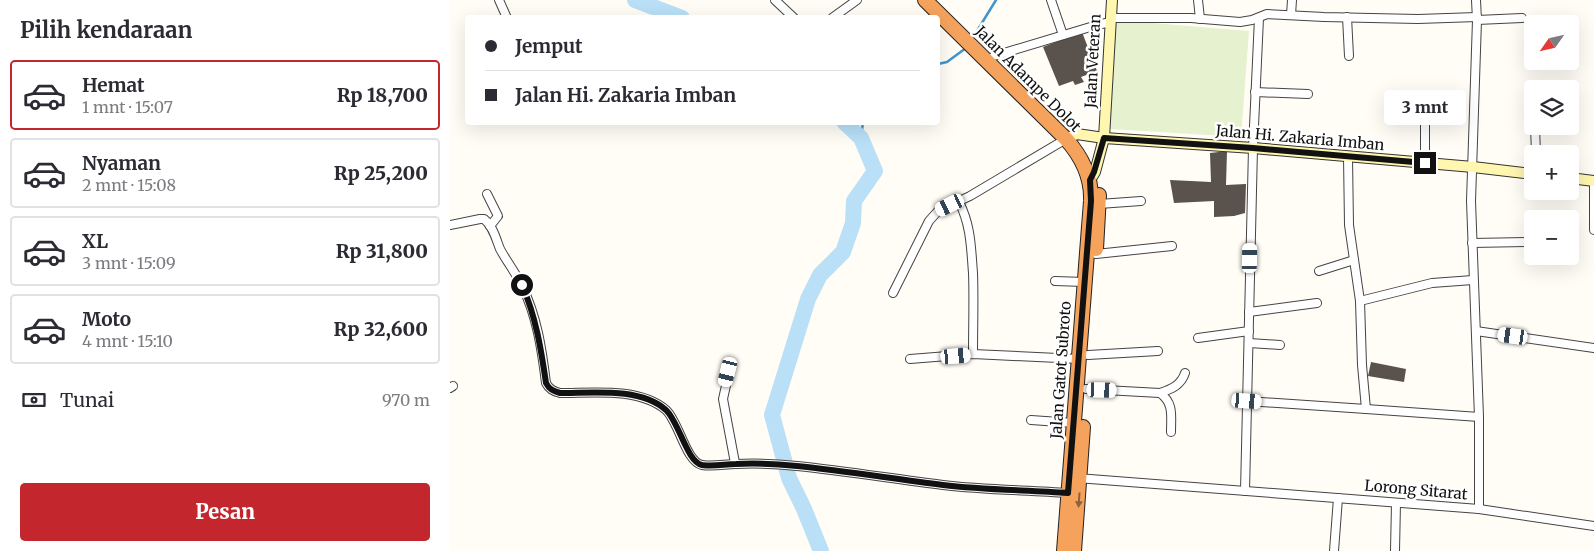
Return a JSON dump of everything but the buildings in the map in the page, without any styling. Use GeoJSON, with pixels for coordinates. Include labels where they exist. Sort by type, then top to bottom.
{"type":"FeatureCollection","features":[{"type":"Feature","properties":{"kind":"highway","name":"Jalan Adampe Dolot"},"geometry":{"type":"LineString","coordinates":[[925,0],[979,46],[1069,138]]}},
{"type":"Feature","properties":{"kind":"highway","name":"Jalan Adampe Dolot"},"geometry":{"type":"LineString","coordinates":[[937,0],[967,35]]}},
{"type":"Feature","properties":{"kind":"highway","name":"Jalan Adampe Dolot"},"geometry":{"type":"LineString","coordinates":[[979,46],[994,56],[1069,138],[1094,183]]}},
{"type":"Feature","properties":{"kind":"highway","name":"Jalan Gatot Subroto"},"geometry":{"type":"LineString","coordinates":[[1074,551],[1079,496],[1074,478],[1074,423],[1099,204],[1094,183]]}},
{"type":"Feature","properties":{"kind":"highway","name":"Jalan Gatot Subroto"},"geometry":{"type":"LineString","coordinates":[[1064,551],[1068,493],[1074,478],[1086,389],[1083,357],[1084,282],[1094,244],[1094,183]]}},
{"type":"Feature","properties":{"kind":"main road","name":"Jalan Veteran"},"geometry":{"type":"LineString","coordinates":[[1094,183],[1104,138],[1112,0]]}},
{"type":"Feature","properties":{"kind":"main road","name":"Jalan Hi. Zakaria Imban"},"geometry":{"type":"LineString","coordinates":[[1069,138],[1077,134],[1104,138],[1253,148],[1524,173]]}},
{"type":"Feature","properties":{"kind":"main road"},"geometry":{"type":"LineString","coordinates":[[1579,180],[1594,182]]}},
{"type":"Feature","properties":{"kind":"street"},"geometry":{"type":"LineString","coordinates":[[499,0],[506,15]]}},
{"type":"Feature","properties":{"kind":"street"},"geometry":{"type":"LineString","coordinates":[[775,0],[791,15]]}},
{"type":"Feature","properties":{"kind":"street"},"geometry":{"type":"LineString","coordinates":[[836,15],[857,0]]}},
{"type":"Feature","properties":{"kind":"street"},"geometry":{"type":"LineString","coordinates":[[1051,0],[1062,35]]}},
{"type":"Feature","properties":{"kind":"street"},"geometry":{"type":"LineString","coordinates":[[1198,0],[1200,19]]}},
{"type":"Feature","properties":{"kind":"street"},"geometry":{"type":"LineString","coordinates":[[1291,15],[1292,0]]}},
{"type":"Feature","properties":{"kind":"street","name":"Lorong Sitarat"},"geometry":{"type":"LineString","coordinates":[[1074,478],[1479,510],[1479,417],[1471,200],[1476,0]]}},
{"type":"Feature","properties":{"kind":"street"},"geometry":{"type":"LineString","coordinates":[[994,56],[1111,20],[1200,19],[1240,22],[1259,18],[1267,14],[1418,19],[1522,18]]}},
{"type":"Feature","properties":{"kind":"street"},"geometry":{"type":"LineString","coordinates":[[1346,17],[1349,56]]}},
{"type":"Feature","properties":{"kind":"street"},"geometry":{"type":"LineString","coordinates":[[1244,491],[1253,148],[1259,18]]}},
{"type":"Feature","properties":{"kind":"street"},"geometry":{"type":"LineString","coordinates":[[1255,92],[1308,94]]}},
{"type":"Feature","properties":{"kind":"street"},"geometry":{"type":"LineString","coordinates":[[1425,119],[1425,163]]}},
{"type":"Feature","properties":{"kind":"street"},"geometry":{"type":"LineString","coordinates":[[893,293],[932,217],[938,211],[960,202],[1069,138]]}},
{"type":"Feature","properties":{"kind":"street"},"geometry":{"type":"LineString","coordinates":[[1348,157],[1349,225],[1360,301],[1366,409]]}},
{"type":"Feature","properties":{"kind":"street"},"geometry":{"type":"LineString","coordinates":[[1594,182],[1594,230]]}},
{"type":"Feature","properties":{"kind":"street"},"geometry":{"type":"LineString","coordinates":[[487,194],[498,216],[490,226]]}},
{"type":"Feature","properties":{"kind":"street"},"geometry":{"type":"LineString","coordinates":[[1099,204],[1140,201]]}},
{"type":"Feature","properties":{"kind":"street"},"geometry":{"type":"LineString","coordinates":[[960,202],[971,236],[973,354]]}},
{"type":"Feature","properties":{"kind":"street"},"geometry":{"type":"LineString","coordinates":[[450,225],[484,219],[490,226],[500,249],[522,285],[528,300],[541,343],[546,383],[552,391],[560,393],[631,394],[645,398],[666,410],[682,435],[694,461],[700,465],[797,466],[946,485],[1068,493]]}},
{"type":"Feature","properties":{"kind":"street"},"geometry":{"type":"LineString","coordinates":[[1472,242],[1524,242]]}},
{"type":"Feature","properties":{"kind":"street"},"geometry":{"type":"LineString","coordinates":[[1094,244],[1172,246]]}},
{"type":"Feature","properties":{"kind":"street"},"geometry":{"type":"LineString","coordinates":[[1319,271],[1354,260]]}},
{"type":"Feature","properties":{"kind":"street"},"geometry":{"type":"LineString","coordinates":[[1360,301],[1432,283],[1473,280]]}},
{"type":"Feature","properties":{"kind":"street"},"geometry":{"type":"LineString","coordinates":[[1055,281],[1084,282]]}},
{"type":"Feature","properties":{"kind":"street"},"geometry":{"type":"LineString","coordinates":[[1249,312],[1317,303]]}},
{"type":"Feature","properties":{"kind":"street"},"geometry":{"type":"LineString","coordinates":[[1198,338],[1249,331]]}},
{"type":"Feature","properties":{"kind":"street"},"geometry":{"type":"LineString","coordinates":[[1476,331],[1594,348]]}},
{"type":"Feature","properties":{"kind":"street"},"geometry":{"type":"LineString","coordinates":[[1248,342],[1280,345]]}},
{"type":"Feature","properties":{"kind":"street"},"geometry":{"type":"LineString","coordinates":[[910,359],[973,354],[1083,357],[1158,351]]}},
{"type":"Feature","properties":{"kind":"street"},"geometry":{"type":"LineString","coordinates":[[728,372],[723,399],[735,464]]}},
{"type":"Feature","properties":{"kind":"street"},"geometry":{"type":"LineString","coordinates":[[1086,389],[1160,393],[1170,390],[1177,385],[1183,379],[1185,372]]}},
{"type":"Feature","properties":{"kind":"street"},"geometry":{"type":"LineString","coordinates":[[1160,393],[1170,404],[1171,432]]}},
{"type":"Feature","properties":{"kind":"street"},"geometry":{"type":"LineString","coordinates":[[1247,401],[1479,417]]}},
{"type":"Feature","properties":{"kind":"street"},"geometry":{"type":"LineString","coordinates":[[1032,420],[1074,423]]}},
{"type":"Feature","properties":{"kind":"street"},"geometry":{"type":"LineString","coordinates":[[1334,551],[1338,498]]}},
{"type":"Feature","properties":{"kind":"street"},"geometry":{"type":"LineString","coordinates":[[1395,551],[1396,503]]}},
{"type":"Feature","properties":{"kind":"street"},"geometry":{"type":"LineString","coordinates":[[1479,510],[1594,526]]}},
{"type":"Feature","properties":{"kind":"green space"},"geometry":{"type":"Polygon","coordinates":[[[1116,20],[1249,31],[1241,137],[1110,129],[1116,20]]]}},
{"type":"Feature","properties":{"kind":"waterway"},"geometry":{"type":"LineString","coordinates":[[635,0],[674,15]]}},
{"type":"Feature","properties":{"kind":"waterway"},"geometry":{"type":"LineString","coordinates":[[972,39],[996,0]]}},
{"type":"Feature","properties":{"kind":"waterway"},"geometry":{"type":"LineString","coordinates":[[940,64],[947,62],[966,48]]}},
{"type":"Feature","properties":{"kind":"waterway"},"geometry":{"type":"LineString","coordinates":[[821,551],[789,478],[772,415],[808,299],[820,275],[843,252],[853,223],[854,201],[875,171],[861,138],[847,125]]}},
{"type":"Feature","properties":{"kind":"waterway"},"geometry":{"type":"LineString","coordinates":[[861,138],[863,125]]}},
{"type":"Feature","properties":{"kind":"route"},"geometry":{"type":"LineString","coordinates":[[522,285],[536,323],[548,387],[552,391],[560,393],[631,394],[645,398],[666,410],[682,435],[690,455],[700,465],[797,466],[946,485],[1068,493],[1091,201],[1090,180],[1104,138],[1253,148],[1425,163]]}}]}
